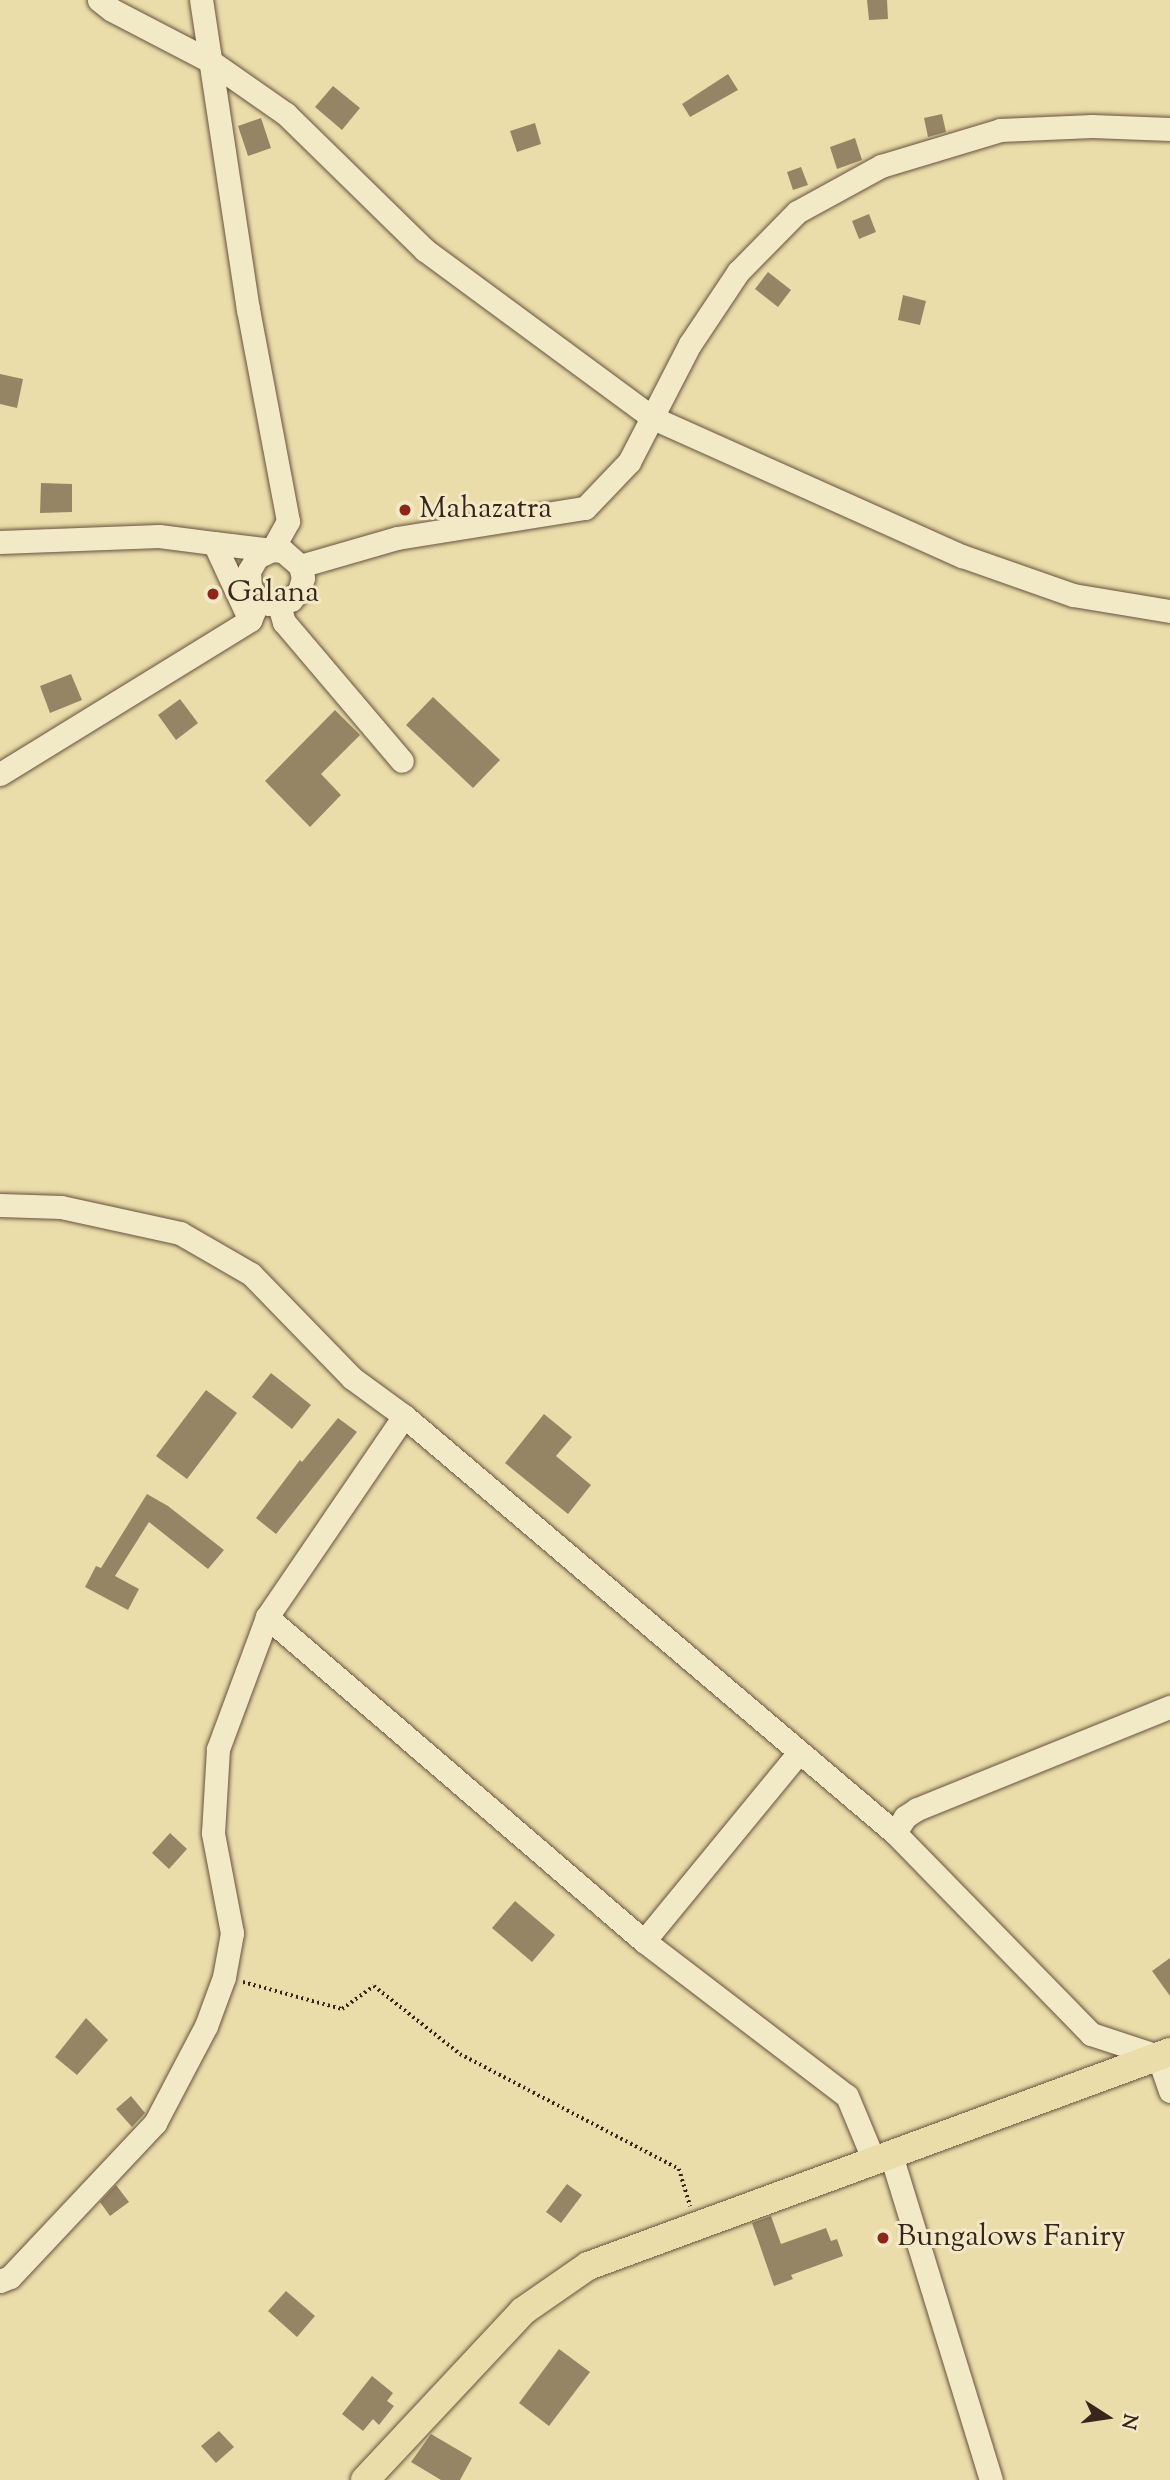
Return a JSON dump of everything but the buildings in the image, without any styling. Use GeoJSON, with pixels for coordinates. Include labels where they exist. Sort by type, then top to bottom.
{"type":"FeatureCollection","features":[{"type":"Feature","properties":{"kind":"main road"},"geometry":{"type":"LineString","coordinates":[[365,2480],[523,2311],[588,2266],[1164,2054]]}},
{"type":"Feature","properties":{"kind":"street"},"geometry":{"type":"LineString","coordinates":[[99,0],[112,10],[210,61],[286,114],[425,250],[653,418],[962,556],[1073,595],[1170,611]]}},
{"type":"Feature","properties":{"kind":"street"},"geometry":{"type":"LineString","coordinates":[[201,0],[248,310],[288,521],[272,550],[257,557],[249,571],[250,587],[263,608]]}},
{"type":"Feature","properties":{"kind":"street"},"geometry":{"type":"LineString","coordinates":[[300,566],[397,538],[585,508],[629,462],[690,344],[738,272],[797,212],[881,166],[1000,130],[1092,126],[1170,129]]}},
{"type":"Feature","properties":{"kind":"street"},"geometry":{"type":"LineString","coordinates":[[0,542],[159,536],[283,551],[300,566],[303,578],[299,591],[291,600],[263,608],[0,774]]}},
{"type":"Feature","properties":{"kind":"street"},"geometry":{"type":"LineString","coordinates":[[214,543],[263,608],[284,621],[402,761]]}},
{"type":"Feature","properties":{"kind":"street"},"geometry":{"type":"LineString","coordinates":[[0,1205],[61,1207],[180,1233],[251,1274],[352,1378],[404,1416],[895,1833],[1090,2034],[1164,2054],[1170,2091]]}},
{"type":"Feature","properties":{"kind":"street"},"geometry":{"type":"LineString","coordinates":[[0,2281],[10,2277],[155,2123],[206,2026],[224,1977],[232,1933],[213,1833],[218,1749],[267,1617],[404,1416]]}},
{"type":"Feature","properties":{"kind":"street"},"geometry":{"type":"LineString","coordinates":[[267,1617],[644,1941],[847,2096],[882,2158],[991,2480]]}},
{"type":"Feature","properties":{"kind":"street"},"geometry":{"type":"LineString","coordinates":[[895,1833],[905,1817],[917,1809],[1170,1707]]}},
{"type":"Feature","properties":{"kind":"street"},"geometry":{"type":"LineString","coordinates":[[644,1941],[799,1752]]}},
{"type":"Feature","properties":{"kind":"path"},"geometry":{"type":"LineString","coordinates":[[224,1977],[342,2009],[374,1986],[460,2054],[679,2169],[689,2202],[692,2228]]}},
{"type":"Feature","properties":{"kind":"place","name":"Mahazatra"},"geometry":{"type":"Point","coordinates":[405,510]}},
{"type":"Feature","properties":{"kind":"place","name":"Galana"},"geometry":{"type":"Point","coordinates":[213,594]}},
{"type":"Feature","properties":{"kind":"place","name":"Bungalows Faniry"},"geometry":{"type":"Point","coordinates":[883,2238]}}]}
